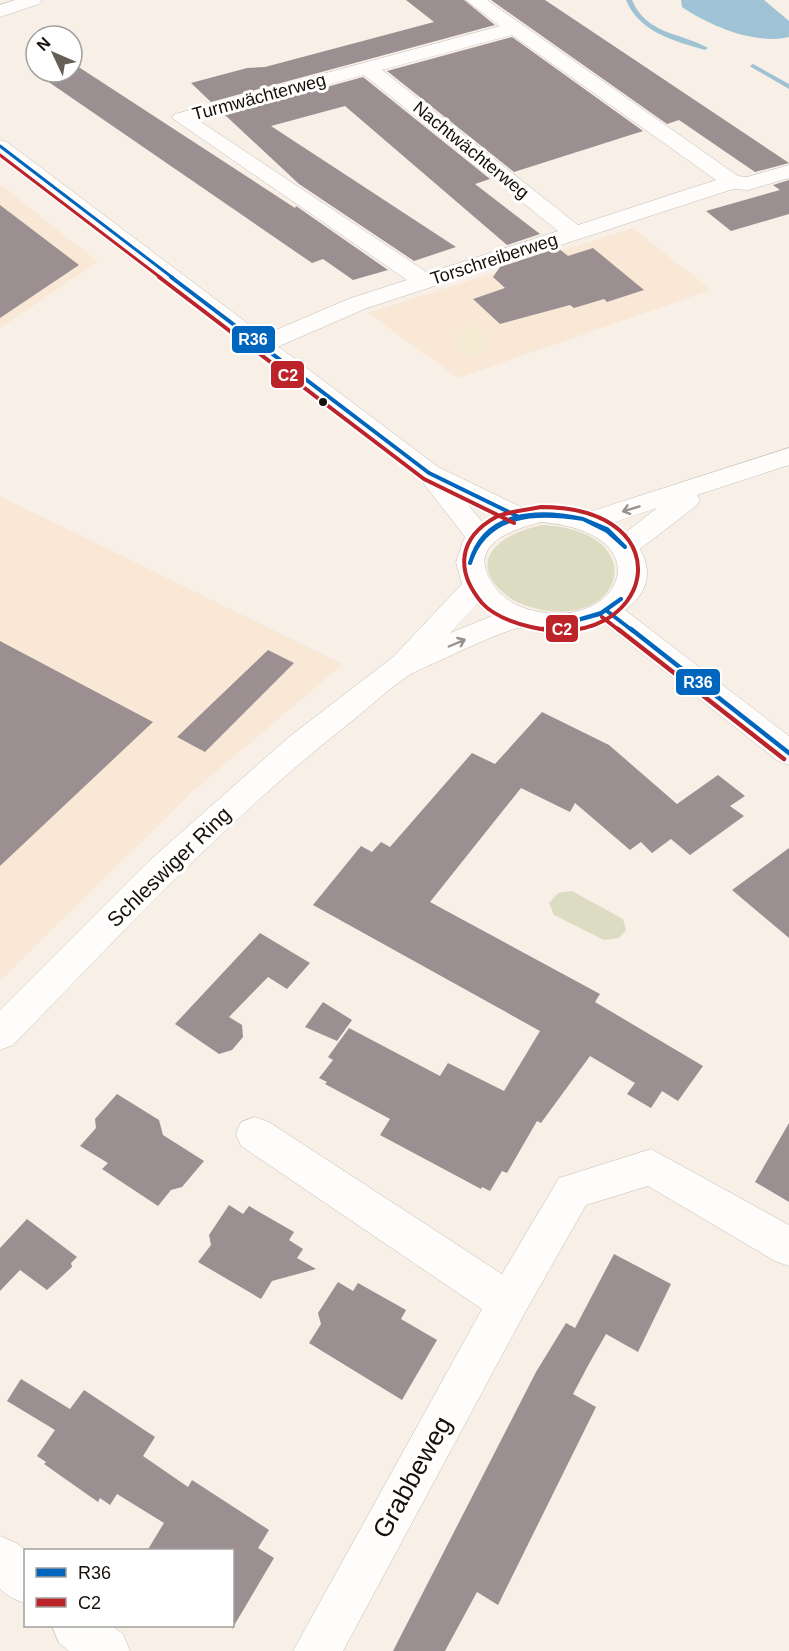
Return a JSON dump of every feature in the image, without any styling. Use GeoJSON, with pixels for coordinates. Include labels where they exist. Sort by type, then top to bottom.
{"type":"FeatureCollection","features":[{"type":"Feature","properties":{"kind":"street"},"geometry":{"type":"LineString","coordinates":[[0,11],[33,0]]}},
{"type":"Feature","properties":{"kind":"street"},"geometry":{"type":"LineString","coordinates":[[475,0],[732,182]]}},
{"type":"Feature","properties":{"kind":"street","name":"Turmwächterweg"},"geometry":{"type":"LineString","coordinates":[[425,281],[182,118],[515,28]]}},
{"type":"Feature","properties":{"kind":"street","name":"Nachtwächterweg"},"geometry":{"type":"LineString","coordinates":[[368,68],[574,233]]}},
{"type":"Feature","properties":{"kind":"street"},"geometry":{"type":"LineString","coordinates":[[0,146],[259,346],[429,473],[518,516]]}},
{"type":"Feature","properties":{"kind":"street","name":"Torschreiberweg"},"geometry":{"type":"LineString","coordinates":[[259,346],[358,303],[732,182],[748,184],[789,171]]}},
{"type":"Feature","properties":{"kind":"street"},"geometry":{"type":"LineString","coordinates":[[590,521],[789,456]]}},
{"type":"Feature","properties":{"kind":"street"},"geometry":{"type":"LineString","coordinates":[[429,473],[480,537]]}},
{"type":"Feature","properties":{"kind":"street"},"geometry":{"type":"LineString","coordinates":[[625,547],[706,485]]}},
{"type":"Feature","properties":{"kind":"street"},"geometry":{"type":"LineString","coordinates":[[558,514],[590,521],[610,532],[625,547],[633,564],[632,581],[623,598],[607,611],[579,621],[558,622],[516,617],[490,603],[475,588],[469,570],[470,553],[480,537],[496,525],[518,516],[558,514]]}},
{"type":"Feature","properties":{"kind":"street","name":"Schleswiger Ring"},"geometry":{"type":"LineString","coordinates":[[0,1034],[170,863],[300,745],[404,665],[475,588]]}},
{"type":"Feature","properties":{"kind":"street"},"geometry":{"type":"LineString","coordinates":[[607,611],[789,753]]}},
{"type":"Feature","properties":{"kind":"street","name":"Schleswiger Ring"},"geometry":{"type":"LineString","coordinates":[[404,665],[516,617]]}},
{"type":"Feature","properties":{"kind":"street"},"geometry":{"type":"LineString","coordinates":[[255,1134],[507,1302]]}},
{"type":"Feature","properties":{"kind":"street","name":"Grabbeweg"},"geometry":{"type":"LineString","coordinates":[[317,1651],[507,1302],[573,1191],[651,1167],[789,1247]]}},
{"type":"Feature","properties":{"kind":"street"},"geometry":{"type":"LineString","coordinates":[[0,1559],[24,1579]]}},
{"type":"Feature","properties":{"kind":"street"},"geometry":{"type":"LineString","coordinates":[[77,1627],[106,1651]]}},
{"type":"Feature","properties":{"kind":"shaded area"},"geometry":{"type":"Polygon","coordinates":[[[0,184],[98,262],[0,328],[0,184]]]}},
{"type":"Feature","properties":{"kind":"shaded area"},"geometry":{"type":"Polygon","coordinates":[[[633,228],[711,290],[458,378],[368,313],[633,228]]]}},
{"type":"Feature","properties":{"kind":"shaded area"},"geometry":{"type":"Polygon","coordinates":[[[0,496],[343,664],[192,792],[0,981],[0,496]]]}},
{"type":"Feature","properties":{"kind":"green space"},"geometry":{"type":"Polygon","coordinates":[[[544,525],[578,531],[600,543],[612,559],[614,576],[607,592],[593,604],[571,611],[542,610],[513,600],[493,581],[488,569],[489,558],[494,548],[516,533],[544,525]]]}},
{"type":"Feature","properties":{"kind":"green space"},"geometry":{"type":"Polygon","coordinates":[[[572,891],[623,919],[626,930],[619,938],[604,940],[554,915],[549,903],[558,893],[572,891]]]}},
{"type":"Feature","properties":{"kind":"sand"},"geometry":{"type":"Polygon","coordinates":[[[475,326],[482,331],[490,345],[485,354],[465,355],[457,350],[459,332],[466,327],[475,326]]]}},
{"type":"Feature","properties":{"kind":"water"},"geometry":{"type":"Polygon","coordinates":[[[681,0],[764,0],[789,21],[789,37],[762,38],[733,32],[693,14],[682,7],[681,0]]]}},
{"type":"Feature","properties":{"kind":"building"},"geometry":{"type":"Polygon","coordinates":[[[406,0],[464,0],[495,25],[211,102],[191,83],[247,68],[265,67],[434,22],[406,0]]]}},
{"type":"Feature","properties":{"kind":"building"},"geometry":{"type":"Polygon","coordinates":[[[491,0],[545,0],[789,163],[755,172],[679,120],[667,124],[491,0]]]}},
{"type":"Feature","properties":{"kind":"building"},"geometry":{"type":"Polygon","coordinates":[[[512,37],[643,131],[514,172],[387,71],[512,37]]]}},
{"type":"Feature","properties":{"kind":"building"},"geometry":{"type":"Polygon","coordinates":[[[84,71],[295,208],[296,206],[388,270],[353,280],[323,259],[312,263],[52,84],[84,84],[84,71]]]}},
{"type":"Feature","properties":{"kind":"building"},"geometry":{"type":"Polygon","coordinates":[[[363,77],[490,179],[475,184],[540,234],[507,245],[345,106],[271,126],[456,247],[414,261],[299,184],[225,115],[363,77]]]}},
{"type":"Feature","properties":{"kind":"building"},"geometry":{"type":"Polygon","coordinates":[[[789,180],[789,214],[731,231],[706,211],[780,190],[773,185],[789,180]]]}},
{"type":"Feature","properties":{"kind":"building"},"geometry":{"type":"Polygon","coordinates":[[[0,205],[79,265],[0,318],[0,205]]]}},
{"type":"Feature","properties":{"kind":"building"},"geometry":{"type":"Polygon","coordinates":[[[558,248],[568,256],[593,248],[644,290],[607,302],[604,299],[574,308],[570,305],[500,324],[473,299],[505,288],[493,277],[500,267],[558,248]]]}},
{"type":"Feature","properties":{"kind":"building"},"geometry":{"type":"Polygon","coordinates":[[[0,641],[153,722],[0,866],[0,641]]]}},
{"type":"Feature","properties":{"kind":"building"},"geometry":{"type":"Polygon","coordinates":[[[268,650],[294,663],[205,752],[177,737],[268,650]]]}},
{"type":"Feature","properties":{"kind":"building"},"geometry":{"type":"Polygon","coordinates":[[[542,712],[609,745],[677,804],[718,775],[745,796],[730,806],[744,816],[690,855],[671,839],[652,853],[641,842],[630,850],[575,803],[570,812],[521,788],[430,902],[600,994],[595,1002],[703,1066],[678,1101],[662,1091],[651,1108],[627,1094],[635,1083],[590,1056],[541,1123],[537,1121],[507,1173],[502,1171],[490,1191],[482,1187],[481,1189],[380,1135],[390,1119],[325,1084],[327,1082],[319,1078],[333,1060],[328,1057],[349,1028],[440,1076],[448,1063],[504,1091],[540,1031],[313,905],[361,846],[372,852],[381,842],[390,847],[472,753],[495,764],[542,712]]]}},
{"type":"Feature","properties":{"kind":"building"},"geometry":{"type":"Polygon","coordinates":[[[789,848],[789,938],[732,890],[789,848]]]}},
{"type":"Feature","properties":{"kind":"building"},"geometry":{"type":"Polygon","coordinates":[[[260,933],[310,963],[287,989],[268,977],[229,1017],[242,1025],[243,1037],[232,1050],[219,1054],[175,1024],[260,933]]]}},
{"type":"Feature","properties":{"kind":"building"},"geometry":{"type":"Polygon","coordinates":[[[323,1002],[352,1020],[337,1041],[305,1027],[323,1002]]]}},
{"type":"Feature","properties":{"kind":"building"},"geometry":{"type":"Polygon","coordinates":[[[117,1094],[159,1120],[163,1135],[204,1161],[182,1187],[171,1190],[158,1206],[102,1169],[108,1163],[80,1146],[96,1128],[95,1119],[117,1094]]]}},
{"type":"Feature","properties":{"kind":"building"},"geometry":{"type":"Polygon","coordinates":[[[789,1123],[789,1202],[755,1182],[789,1123]]]}},
{"type":"Feature","properties":{"kind":"building"},"geometry":{"type":"Polygon","coordinates":[[[229,1205],[243,1214],[249,1206],[294,1232],[289,1240],[303,1249],[297,1258],[316,1269],[272,1281],[261,1299],[198,1262],[211,1245],[209,1235],[229,1205]]]}},
{"type":"Feature","properties":{"kind":"building"},"geometry":{"type":"Polygon","coordinates":[[[27,1219],[77,1257],[71,1263],[72,1267],[47,1290],[20,1270],[0,1291],[0,1248],[27,1219]]]}},
{"type":"Feature","properties":{"kind":"building"},"geometry":{"type":"Polygon","coordinates":[[[614,1254],[671,1284],[638,1352],[606,1334],[590,1362],[573,1394],[596,1407],[498,1605],[477,1592],[445,1651],[393,1651],[536,1372],[566,1323],[575,1328],[614,1254]]]}},
{"type":"Feature","properties":{"kind":"building"},"geometry":{"type":"Polygon","coordinates":[[[338,1282],[353,1291],[358,1283],[406,1310],[401,1319],[437,1340],[402,1400],[309,1343],[321,1324],[318,1313],[338,1282]]]}},
{"type":"Feature","properties":{"kind":"building"},"geometry":{"type":"Polygon","coordinates":[[[21,1379],[70,1409],[84,1390],[155,1437],[143,1456],[188,1487],[192,1480],[269,1530],[258,1548],[274,1558],[234,1626],[234,1549],[148,1549],[164,1523],[117,1494],[110,1505],[100,1498],[98,1502],[44,1464],[46,1462],[37,1456],[55,1430],[7,1401],[21,1379]]]}},
{"type":"Feature","properties":{"kind":"waterway"},"geometry":{"type":"LineString","coordinates":[[629,0],[640,19],[650,26],[672,37],[705,48]]}},
{"type":"Feature","properties":{"kind":"waterway"},"geometry":{"type":"LineString","coordinates":[[753,66],[789,87]]}},
{"type":"Feature","properties":{"kind":"transit line","name":"R36"},"geometry":{"type":"LineString","coordinates":[[0,146],[429,473],[517,516]]}},
{"type":"Feature","properties":{"kind":"transit line","name":"C2"},"geometry":{"type":"LineString","coordinates":[[0,155],[424,479],[514,523]]}},
{"type":"Feature","properties":{"kind":"transit line","name":"C2"},"geometry":{"type":"LineString","coordinates":[[541,507],[575,509],[599,516],[624,533],[634,547],[639,563],[638,579],[633,594],[622,608],[608,619],[589,626],[546,630],[511,622],[484,605],[467,582],[463,557],[472,534],[498,516],[541,507]]}},
{"type":"Feature","properties":{"kind":"transit line","name":"R36"},"geometry":{"type":"LineString","coordinates":[[470,563],[474,546],[484,533],[497,524],[532,514],[567,515],[583,519]]}},
{"type":"Feature","properties":{"kind":"transit line","name":"R36"},"geometry":{"type":"LineString","coordinates":[[470,563],[476,546],[485,534],[514,519],[550,515],[583,519]]}},
{"type":"Feature","properties":{"kind":"transit line","name":"R36"},"geometry":{"type":"LineString","coordinates":[[583,519],[607,529],[625,547]]}},
{"type":"Feature","properties":{"kind":"transit line","name":"R36"},"geometry":{"type":"LineString","coordinates":[[583,519],[607,531],[625,547]]}},
{"type":"Feature","properties":{"kind":"transit line","name":"R36"},"geometry":{"type":"LineString","coordinates":[[574,621],[601,613],[621,599]]}},
{"type":"Feature","properties":{"kind":"transit line","name":"R36"},"geometry":{"type":"LineString","coordinates":[[574,621],[600,614],[621,599]]}},
{"type":"Feature","properties":{"kind":"transit line","name":"R36"},"geometry":{"type":"LineString","coordinates":[[607,611],[789,753]]}},
{"type":"Feature","properties":{"kind":"transit line","name":"C2"},"geometry":{"type":"LineString","coordinates":[[602,617],[784,759]]}}]}
